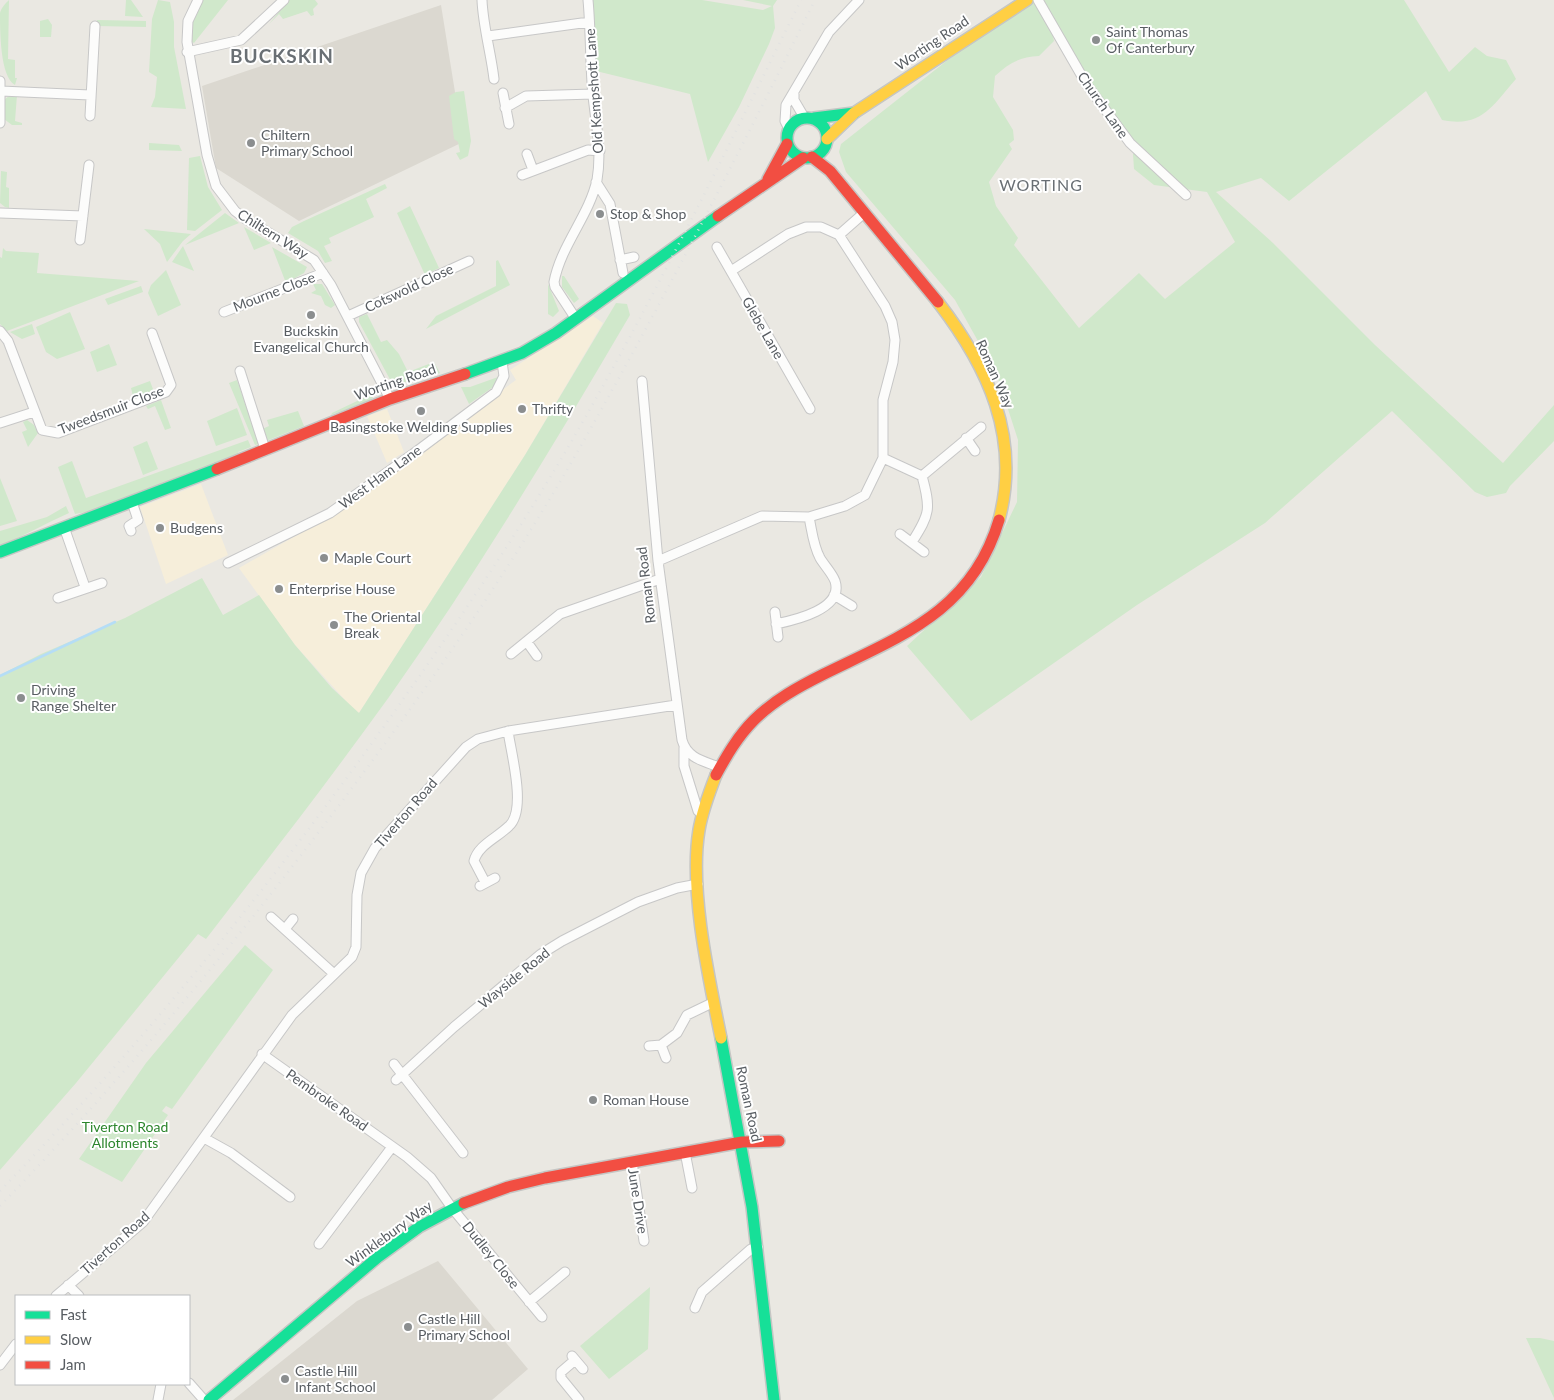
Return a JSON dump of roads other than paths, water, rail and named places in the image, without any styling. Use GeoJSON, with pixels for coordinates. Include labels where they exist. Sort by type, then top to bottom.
{"type":"FeatureCollection","features":[{"type":"Feature","properties":{"kind":"street","name":"Chiltern Way"},"geometry":{"type":"LineString","coordinates":[[198,0],[188,21],[187,52],[209,163],[216,186],[235,211],[314,260],[348,316],[390,399]]}},
{"type":"Feature","properties":{"kind":"street"},"geometry":{"type":"LineString","coordinates":[[187,52],[241,40],[284,0]]}},
{"type":"Feature","properties":{"kind":"street"},"geometry":{"type":"LineString","coordinates":[[482,0],[494,79]]}},
{"type":"Feature","properties":{"kind":"street","name":"Old Kempshott Lane"},"geometry":{"type":"LineString","coordinates":[[576,319],[555,287],[554,282],[565,250],[583,218],[596,182],[600,151],[593,94],[588,0]]}},
{"type":"Feature","properties":{"kind":"street"},"geometry":{"type":"LineString","coordinates":[[789,129],[785,121],[784,112],[829,32],[859,0]]}},
{"type":"Feature","properties":{"kind":"street","name":"Worting Road"},"geometry":{"type":"LineString","coordinates":[[827,139],[854,112],[1028,0]]}},
{"type":"Feature","properties":{"kind":"street","name":"Church Lane"},"geometry":{"type":"LineString","coordinates":[[1038,0],[1087,85],[1130,143],[1186,195]]}},
{"type":"Feature","properties":{"kind":"street"},"geometry":{"type":"LineString","coordinates":[[488,36],[589,22]]}},
{"type":"Feature","properties":{"kind":"street"},"geometry":{"type":"LineString","coordinates":[[90,116],[95,26]]}},
{"type":"Feature","properties":{"kind":"street"},"geometry":{"type":"LineString","coordinates":[[0,123],[1,86],[90,95]]}},
{"type":"Feature","properties":{"kind":"street"},"geometry":{"type":"LineString","coordinates":[[503,94],[509,124]]}},
{"type":"Feature","properties":{"kind":"street"},"geometry":{"type":"LineString","coordinates":[[506,108],[526,96],[593,94]]}},
{"type":"Feature","properties":{"kind":"street"},"geometry":{"type":"LineString","coordinates":[[794,94],[794,100],[809,118],[826,130],[827,139],[823,151],[808,158],[794,154],[787,144],[789,129],[792,123],[809,118]]}},
{"type":"Feature","properties":{"kind":"street","name":"Worting Road"},"geometry":{"type":"LineString","coordinates":[[809,118],[854,112]]}},
{"type":"Feature","properties":{"kind":"street","name":"Worting Road"},"geometry":{"type":"LineString","coordinates":[[768,181],[787,144]]}},
{"type":"Feature","properties":{"kind":"street"},"geometry":{"type":"LineString","coordinates":[[522,175],[588,150],[600,151]]}},
{"type":"Feature","properties":{"kind":"street","name":"Roman Way"},"geometry":{"type":"LineString","coordinates":[[720,767],[746,728],[784,694],[910,632],[948,605],[978,570],[992,543],[1002,512],[1006,478],[1006,447],[997,409],[976,361],[945,309],[830,171],[823,151]]}},
{"type":"Feature","properties":{"kind":"street"},"geometry":{"type":"LineString","coordinates":[[527,154],[533,170]]}},
{"type":"Feature","properties":{"kind":"street","name":"Worting Road"},"geometry":{"type":"LineString","coordinates":[[0,552],[132,502],[390,399],[502,362],[543,342],[768,181],[808,158]]}},
{"type":"Feature","properties":{"kind":"street","name":"Roman Way"},"geometry":{"type":"LineString","coordinates":[[808,158],[830,171]]}},
{"type":"Feature","properties":{"kind":"street"},"geometry":{"type":"LineString","coordinates":[[80,240],[89,165]]}},
{"type":"Feature","properties":{"kind":"street"},"geometry":{"type":"LineString","coordinates":[[596,182],[610,204],[623,273]]}},
{"type":"Feature","properties":{"kind":"street"},"geometry":{"type":"LineString","coordinates":[[0,213],[83,216]]}},
{"type":"Feature","properties":{"kind":"street"},"geometry":{"type":"LineString","coordinates":[[839,235],[864,213]]}},
{"type":"Feature","properties":{"kind":"street"},"geometry":{"type":"LineString","coordinates":[[658,561],[762,516],[810,517],[845,506],[865,495],[883,458],[883,400],[893,362],[894,331],[885,306],[839,235],[821,227],[806,227],[788,234],[731,271]]}},
{"type":"Feature","properties":{"kind":"street","name":"Glebe Lane"},"geometry":{"type":"LineString","coordinates":[[717,247],[810,409]]}},
{"type":"Feature","properties":{"kind":"street"},"geometry":{"type":"LineString","coordinates":[[620,260],[634,258]]}},
{"type":"Feature","properties":{"kind":"street","name":"Cotswold Close"},"geometry":{"type":"LineString","coordinates":[[348,316],[470,261]]}},
{"type":"Feature","properties":{"kind":"street","name":"Mourne Close"},"geometry":{"type":"LineString","coordinates":[[224,312],[323,273]]}},
{"type":"Feature","properties":{"kind":"street","name":"Tweedsmuir Close"},"geometry":{"type":"LineString","coordinates":[[0,331],[8,341],[17,362],[42,430],[58,433],[166,392],[171,385],[152,333]]}},
{"type":"Feature","properties":{"kind":"street","name":"West Ham Lane"},"geometry":{"type":"LineString","coordinates":[[228,563],[330,513],[413,454],[496,392],[504,376],[502,362]]}},
{"type":"Feature","properties":{"kind":"street"},"geometry":{"type":"LineString","coordinates":[[240,372],[264,449]]}},
{"type":"Feature","properties":{"kind":"street","name":"Roman Road"},"geometry":{"type":"LineString","coordinates":[[642,381],[660,580],[676,706],[684,748],[684,766],[698,811],[702,814]]}},
{"type":"Feature","properties":{"kind":"street"},"geometry":{"type":"LineString","coordinates":[[0,423],[34,412]]}},
{"type":"Feature","properties":{"kind":"street"},"geometry":{"type":"LineString","coordinates":[[633,418],[644,418]]}},
{"type":"Feature","properties":{"kind":"street"},"geometry":{"type":"LineString","coordinates":[[922,476],[980,427]]}},
{"type":"Feature","properties":{"kind":"street"},"geometry":{"type":"LineString","coordinates":[[966,438],[975,451]]}},
{"type":"Feature","properties":{"kind":"street"},"geometry":{"type":"LineString","coordinates":[[883,458],[922,476],[929,500],[927,512],[912,542]]}},
{"type":"Feature","properties":{"kind":"street"},"geometry":{"type":"LineString","coordinates":[[131,531],[129,526],[138,520],[132,502]]}},
{"type":"Feature","properties":{"kind":"street"},"geometry":{"type":"LineString","coordinates":[[776,624],[804,618],[820,610],[834,595],[835,581],[819,555],[813,538],[810,517]]}},
{"type":"Feature","properties":{"kind":"street"},"geometry":{"type":"LineString","coordinates":[[64,527],[85,587]]}},
{"type":"Feature","properties":{"kind":"street"},"geometry":{"type":"LineString","coordinates":[[900,534],[924,552]]}},
{"type":"Feature","properties":{"kind":"street"},"geometry":{"type":"LineString","coordinates":[[512,654],[560,614],[571,608],[660,580]]}},
{"type":"Feature","properties":{"kind":"street"},"geometry":{"type":"LineString","coordinates":[[58,598],[85,587],[102,583]]}},
{"type":"Feature","properties":{"kind":"street"},"geometry":{"type":"LineString","coordinates":[[834,595],[852,606]]}},
{"type":"Feature","properties":{"kind":"street"},"geometry":{"type":"LineString","coordinates":[[775,612],[778,637]]}},
{"type":"Feature","properties":{"kind":"street"},"geometry":{"type":"LineString","coordinates":[[527,642],[537,656]]}},
{"type":"Feature","properties":{"kind":"street","name":"Tiverton Road"},"geometry":{"type":"LineString","coordinates":[[57,1295],[143,1222],[262,1054],[292,1015],[352,957],[356,948],[357,895],[361,873],[375,848],[466,747],[478,740],[508,731],[676,706]]}},
{"type":"Feature","properties":{"kind":"street"},"geometry":{"type":"LineString","coordinates":[[495,878],[483,884],[474,861],[477,852],[511,825],[517,813],[515,773],[508,731]]}},
{"type":"Feature","properties":{"kind":"street"},"geometry":{"type":"LineString","coordinates":[[684,748],[692,756],[720,767]]}},
{"type":"Feature","properties":{"kind":"street","name":"Roman Road"},"geometry":{"type":"LineString","coordinates":[[720,767],[702,814],[698,838],[698,884],[714,1002],[742,1142],[758,1247],[774,1400]]}},
{"type":"Feature","properties":{"kind":"street","name":"Wayside Road"},"geometry":{"type":"LineString","coordinates":[[399,1077],[454,1027],[541,954],[638,902],[677,888],[698,884]]}},
{"type":"Feature","properties":{"kind":"street"},"geometry":{"type":"LineString","coordinates":[[271,917],[333,974]]}},
{"type":"Feature","properties":{"kind":"street"},"geometry":{"type":"LineString","coordinates":[[285,929],[293,919]]}},
{"type":"Feature","properties":{"kind":"street"},"geometry":{"type":"LineString","coordinates":[[649,1046],[662,1045],[676,1033],[687,1015],[714,1002]]}},
{"type":"Feature","properties":{"kind":"street"},"geometry":{"type":"LineString","coordinates":[[662,1045],[666,1058]]}},
{"type":"Feature","properties":{"kind":"street","name":"Pembroke Road"},"geometry":{"type":"LineString","coordinates":[[262,1054],[392,1146],[431,1178],[452,1208]]}},
{"type":"Feature","properties":{"kind":"street"},"geometry":{"type":"LineString","coordinates":[[394,1064],[399,1077],[463,1153]]}},
{"type":"Feature","properties":{"kind":"street"},"geometry":{"type":"LineString","coordinates":[[204,1138],[231,1153],[290,1197]]}},
{"type":"Feature","properties":{"kind":"street","name":"Winklebury Way"},"geometry":{"type":"LineString","coordinates":[[209,1400],[378,1257],[419,1227],[452,1208],[508,1187],[742,1142],[780,1141]]}},
{"type":"Feature","properties":{"kind":"street"},"geometry":{"type":"LineString","coordinates":[[319,1244],[392,1146]]}},
{"type":"Feature","properties":{"kind":"street"},"geometry":{"type":"LineString","coordinates":[[685,1152],[695,1176],[692,1188]]}},
{"type":"Feature","properties":{"kind":"street","name":"June Drive"},"geometry":{"type":"LineString","coordinates":[[632,1162],[644,1241]]}},
{"type":"Feature","properties":{"kind":"street","name":"Dudley Close"},"geometry":{"type":"LineString","coordinates":[[452,1208],[542,1317]]}},
{"type":"Feature","properties":{"kind":"street"},"geometry":{"type":"LineString","coordinates":[[695,1308],[702,1292],[751,1249],[758,1247]]}},
{"type":"Feature","properties":{"kind":"street","name":"Dudley Close"},"geometry":{"type":"LineString","coordinates":[[529,1302],[565,1272]]}},
{"type":"Feature","properties":{"kind":"street"},"geometry":{"type":"LineString","coordinates":[[68,1285],[78,1295]]}},
{"type":"Feature","properties":{"kind":"street"},"geometry":{"type":"LineString","coordinates":[[0,1365],[15,1345]]}},
{"type":"Feature","properties":{"kind":"street"},"geometry":{"type":"LineString","coordinates":[[580,1400],[561,1378],[561,1372],[574,1358],[583,1369]]}},
{"type":"Feature","properties":{"kind":"street"},"geometry":{"type":"LineString","coordinates":[[190,1384],[204,1400]]}},
{"type":"Feature","properties":{"kind":"street"},"geometry":{"type":"LineString","coordinates":[[158,1400],[161,1385]]}},
{"type":"Feature","properties":{"kind":"waterway"},"geometry":{"type":"LineString","coordinates":[[0,676],[115,622]]}},
{"type":"Feature","properties":{"kind":"railway"},"geometry":{"type":"LineString","coordinates":[[0,1191],[55,1133],[161,1014],[262,890],[358,763],[470,602],[534,504],[634,329],[801,0]]}},
{"type":"Feature","properties":{"kind":"railway"},"geometry":{"type":"LineString","coordinates":[[0,1206],[136,1058],[222,955],[346,796],[440,667],[500,579],[583,442],[643,333],[702,223],[815,0]]}},
{"type":"Feature","properties":{"kind":"place","name":"Saint Thomas Of Canterbury"},"geometry":{"type":"Point","coordinates":[1096,40]}},
{"type":"Feature","properties":{"kind":"place","name":"Chiltern Primary School"},"geometry":{"type":"Point","coordinates":[251,143]}},
{"type":"Feature","properties":{"kind":"place","name":"Stop & Shop"},"geometry":{"type":"Point","coordinates":[600,214]}},
{"type":"Feature","properties":{"kind":"place","name":"Buckskin Evangelical Church"},"geometry":{"type":"Point","coordinates":[311,315]}},
{"type":"Feature","properties":{"kind":"place","name":"Thrifty"},"geometry":{"type":"Point","coordinates":[522,409]}},
{"type":"Feature","properties":{"kind":"place","name":"Basingstoke Welding Supplies"},"geometry":{"type":"Point","coordinates":[421,411]}},
{"type":"Feature","properties":{"kind":"place","name":"Budgens"},"geometry":{"type":"Point","coordinates":[160,528]}},
{"type":"Feature","properties":{"kind":"place","name":"Maple Court"},"geometry":{"type":"Point","coordinates":[324,558]}},
{"type":"Feature","properties":{"kind":"place","name":"Enterprise House"},"geometry":{"type":"Point","coordinates":[279,589]}},
{"type":"Feature","properties":{"kind":"place","name":"The Oriental Break"},"geometry":{"type":"Point","coordinates":[334,625]}},
{"type":"Feature","properties":{"kind":"place","name":"Driving Range Shelter"},"geometry":{"type":"Point","coordinates":[21,698]}},
{"type":"Feature","properties":{"kind":"place","name":"Roman House"},"geometry":{"type":"Point","coordinates":[593,1100]}},
{"type":"Feature","properties":{"kind":"place","name":"Castle Hill Primary School"},"geometry":{"type":"Point","coordinates":[408,1327]}},
{"type":"Feature","properties":{"kind":"place","name":"Castle Hill Infant School"},"geometry":{"type":"Point","coordinates":[285,1379]}},
{"type":"Feature","properties":{"kind":"district","name":"BUCKSKIN"},"geometry":{"type":"Point","coordinates":[282,56]}},
{"type":"Feature","properties":{"kind":"district","name":"WORTING"},"geometry":{"type":"Point","coordinates":[1041,185]}},
{"type":"Feature","properties":{"kind":"park label","name":"Tiverton Road Allotments"},"geometry":{"type":"Point","coordinates":[125,1136]}}]}
